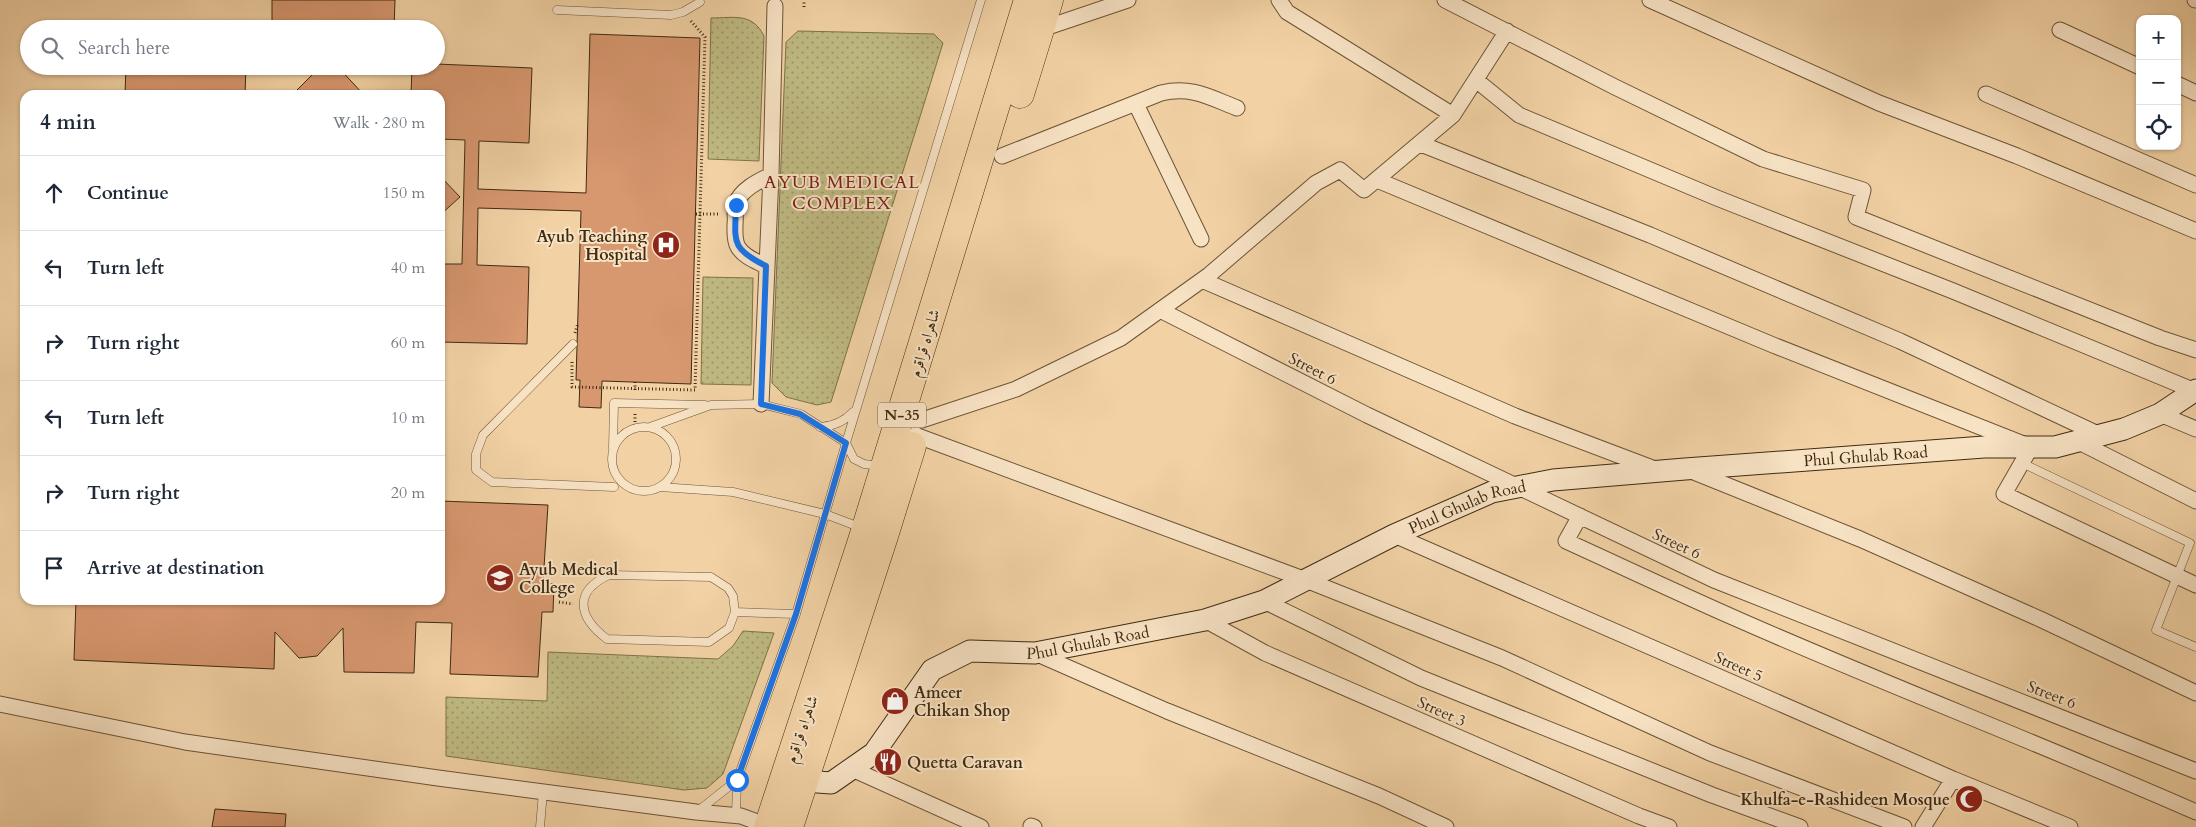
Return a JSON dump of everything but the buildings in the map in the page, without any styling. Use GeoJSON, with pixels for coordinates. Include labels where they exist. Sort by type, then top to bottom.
{"type":"FeatureCollection","features":[{"type":"Feature","properties":{"kind":"highway","name":"شاہراہ قراقرم"},"geometry":{"type":"LineString","coordinates":[[775,827],[1028,0]]}},
{"type":"Feature","properties":{"kind":"highway","name":"شاہراہ قراقرم"},"geometry":{"type":"LineString","coordinates":[[775,827],[804,781],[884,536],[1002,156],[1048,0]]}},
{"type":"Feature","properties":{"kind":"street"},"geometry":{"type":"LineString","coordinates":[[1040,30],[1128,0]]}},
{"type":"Feature","properties":{"kind":"street"},"geometry":{"type":"LineString","coordinates":[[1279,0],[1286,12],[1453,115]]}},
{"type":"Feature","properties":{"kind":"street"},"geometry":{"type":"LineString","coordinates":[[1445,0],[1472,6],[1507,31],[1763,159],[1863,190],[1856,217],[2160,338],[2196,350]]}},
{"type":"Feature","properties":{"kind":"street"},"geometry":{"type":"LineString","coordinates":[[1650,0],[1879,103],[2017,156],[2196,231]]}},
{"type":"Feature","properties":{"kind":"street"},"geometry":{"type":"LineString","coordinates":[[761,404],[771,176],[775,6]]}},
{"type":"Feature","properties":{"kind":"street"},"geometry":{"type":"LineString","coordinates":[[2060,30],[2136,65]]}},
{"type":"Feature","properties":{"kind":"street"},"geometry":{"type":"LineString","coordinates":[[917,428],[1016,389],[1121,338],[1202,280],[1316,183],[1340,170],[1364,190],[1421,144],[1453,115],[1507,31]]}},
{"type":"Feature","properties":{"kind":"street"},"geometry":{"type":"LineString","coordinates":[[1476,80],[1519,115],[1717,198],[1953,291],[2195,391]]}},
{"type":"Feature","properties":{"kind":"street"},"geometry":{"type":"LineString","coordinates":[[2181,86],[2196,93]]}},
{"type":"Feature","properties":{"kind":"street"},"geometry":{"type":"LineString","coordinates":[[1002,156],[1161,93],[1189,90],[1237,108]]}},
{"type":"Feature","properties":{"kind":"street"},"geometry":{"type":"LineString","coordinates":[[1986,94],[2196,185]]}},
{"type":"Feature","properties":{"kind":"street"},"geometry":{"type":"LineString","coordinates":[[1136,104],[1201,239]]}},
{"type":"Feature","properties":{"kind":"street"},"geometry":{"type":"LineString","coordinates":[[1421,144],[1650,234],[1900,341],[2100,435]]}},
{"type":"Feature","properties":{"kind":"street"},"geometry":{"type":"LineString","coordinates":[[766,266],[748,257],[738,247],[735,238],[736,205],[741,194],[759,180],[771,176]]}},
{"type":"Feature","properties":{"kind":"street"},"geometry":{"type":"LineString","coordinates":[[1377,180],[1773,345],[2026,455],[2004,494],[2196,585]]}},
{"type":"Feature","properties":{"kind":"street"},"geometry":{"type":"LineString","coordinates":[[1202,280],[1515,416],[1659,471]]}},
{"type":"Feature","properties":{"kind":"street","name":"Street 6"},"geometry":{"type":"LineString","coordinates":[[1160,310],[1367,415],[1714,580],[2196,771]]}},
{"type":"Feature","properties":{"kind":"street","name":"Phul Ghulab Road"},"geometry":{"type":"LineString","coordinates":[[804,781],[831,783],[874,753],[932,670],[970,651],[1035,653],[1204,620],[1264,601],[1394,534],[1492,492],[1553,480],[1984,448],[2026,455],[2124,429],[2160,414],[2195,391]]}},
{"type":"Feature","properties":{"kind":"street"},"geometry":{"type":"LineString","coordinates":[[2160,414],[2196,429]]}},
{"type":"Feature","properties":{"kind":"street"},"geometry":{"type":"LineString","coordinates":[[917,428],[1502,658],[1710,753],[1904,827]]}},
{"type":"Feature","properties":{"kind":"street"},"geometry":{"type":"LineString","coordinates":[[2077,441],[2196,501]]}},
{"type":"Feature","properties":{"kind":"street"},"geometry":{"type":"LineString","coordinates":[[1685,469],[1860,539],[2040,619],[2196,693]]}},
{"type":"Feature","properties":{"kind":"street"},"geometry":{"type":"LineString","coordinates":[[1580,516],[1566,541],[1738,619],[2196,812]]}},
{"type":"Feature","properties":{"kind":"street","name":"Street 5"},"geometry":{"type":"LineString","coordinates":[[1394,534],[1953,779],[2070,827]]}},
{"type":"Feature","properties":{"kind":"street"},"geometry":{"type":"LineString","coordinates":[[1264,601],[1421,678],[1712,795],[1800,827]]}},
{"type":"Feature","properties":{"kind":"street","name":"Street 3"},"geometry":{"type":"LineString","coordinates":[[1204,620],[1266,653],[1639,816],[1669,827]]}},
{"type":"Feature","properties":{"kind":"street"},"geometry":{"type":"LineString","coordinates":[[1035,653],[1167,711],[1379,796],[1446,827]]}},
{"type":"Feature","properties":{"kind":"street"},"geometry":{"type":"LineString","coordinates":[[0,704],[185,742],[543,792],[741,816],[775,827]]}},
{"type":"Feature","properties":{"kind":"street"},"geometry":{"type":"LineString","coordinates":[[852,769],[981,827]]}},
{"type":"Feature","properties":{"kind":"street"},"geometry":{"type":"LineString","coordinates":[[1922,827],[1953,779]]}},
{"type":"Feature","properties":{"kind":"lane"},"geometry":{"type":"LineString","coordinates":[[736,816],[737,780],[796,614],[856,409],[981,0]]}},
{"type":"Feature","properties":{"kind":"lane"},"geometry":{"type":"LineString","coordinates":[[557,10],[671,15],[683,12],[700,2]]}},
{"type":"Feature","properties":{"kind":"lane"},"geometry":{"type":"LineString","coordinates":[[572,344],[483,435],[476,454],[476,470],[492,482],[614,487]]}},
{"type":"Feature","properties":{"kind":"lane"},"geometry":{"type":"LineString","coordinates":[[866,529],[825,514],[733,492],[660,487],[647,491],[634,489],[624,484],[616,475],[612,464],[614,403],[761,404],[800,414],[846,443],[854,458],[864,464],[885,467]]}},
{"type":"Feature","properties":{"kind":"lane"},"geometry":{"type":"LineString","coordinates":[[612,452],[617,441],[626,432],[635,428],[650,427],[711,405]]}},
{"type":"Feature","properties":{"kind":"lane"},"geometry":{"type":"LineString","coordinates":[[820,427],[832,426],[847,419],[856,409]]}},
{"type":"Feature","properties":{"kind":"lane"},"geometry":{"type":"LineString","coordinates":[[650,427],[662,432],[671,440],[676,452],[676,466],[670,478],[660,487]]}},
{"type":"Feature","properties":{"kind":"lane"},"geometry":{"type":"LineString","coordinates":[[2026,455],[2190,543],[2156,630],[2196,647]]}},
{"type":"Feature","properties":{"kind":"lane"},"geometry":{"type":"LineString","coordinates":[[609,575],[711,577],[728,588],[733,596],[735,612],[729,628],[709,642],[607,639],[594,629],[586,618],[584,605],[587,591],[596,581],[609,575]]}},
{"type":"Feature","properties":{"kind":"lane"},"geometry":{"type":"LineString","coordinates":[[735,612],[796,614]]}},
{"type":"Feature","properties":{"kind":"lane"},"geometry":{"type":"LineString","coordinates":[[696,812],[737,780]]}},
{"type":"Feature","properties":{"kind":"lane"},"geometry":{"type":"LineString","coordinates":[[540,827],[543,792]]}},
{"type":"Feature","properties":{"kind":"path"},"geometry":{"type":"LineString","coordinates":[[804,0],[804,7]]}},
{"type":"Feature","properties":{"kind":"path"},"geometry":{"type":"LineString","coordinates":[[578,324],[572,344],[572,386],[696,390],[698,214],[705,37],[683,12]]}},
{"type":"Feature","properties":{"kind":"path"},"geometry":{"type":"LineString","coordinates":[[698,214],[736,215]]}},
{"type":"Feature","properties":{"kind":"shaded area"},"geometry":{"type":"Polygon","coordinates":[[[735,17],[748,20],[759,28],[764,36],[759,161],[708,159],[711,18],[735,17]]]}},
{"type":"Feature","properties":{"kind":"shaded area"},"geometry":{"type":"Polygon","coordinates":[[[798,31],[934,34],[943,43],[831,402],[817,405],[786,397],[772,383],[786,42],[798,31]]]}},
{"type":"Feature","properties":{"kind":"shaded area"},"geometry":{"type":"Polygon","coordinates":[[[703,277],[753,278],[751,385],[701,384],[703,277]]]}},
{"type":"Feature","properties":{"kind":"shaded area"},"geometry":{"type":"Polygon","coordinates":[[[743,631],[774,633],[723,774],[707,788],[684,790],[446,756],[446,697],[547,701],[548,652],[718,659],[733,646],[743,631]]]}},
{"type":"Feature","properties":{"kind":"place","name":"Ayub Teaching Hospital"},"geometry":{"type":"Point","coordinates":[666,245]}},
{"type":"Feature","properties":{"kind":"place","name":"Ayub Medical College"},"geometry":{"type":"Point","coordinates":[500,578]}},
{"type":"Feature","properties":{"kind":"place","name":"Ameer Chikan Shop"},"geometry":{"type":"Point","coordinates":[895,701]}},
{"type":"Feature","properties":{"kind":"place","name":"Quetta Caravan"},"geometry":{"type":"Point","coordinates":[888,762]}},
{"type":"Feature","properties":{"kind":"place","name":"Khulfa-e-Rashideen Mosque"},"geometry":{"type":"Point","coordinates":[1969,799]}},
{"type":"Feature","properties":{"kind":"district","name":"AYUB MEDICAL COMPLEX"},"geometry":{"type":"Point","coordinates":[842,192]}},
{"type":"Feature","properties":{"kind":"route"},"geometry":{"type":"LineString","coordinates":[[736,205],[735,238],[738,247],[748,257],[766,266],[761,404],[800,414],[846,443],[796,614],[737,780]]}}]}
